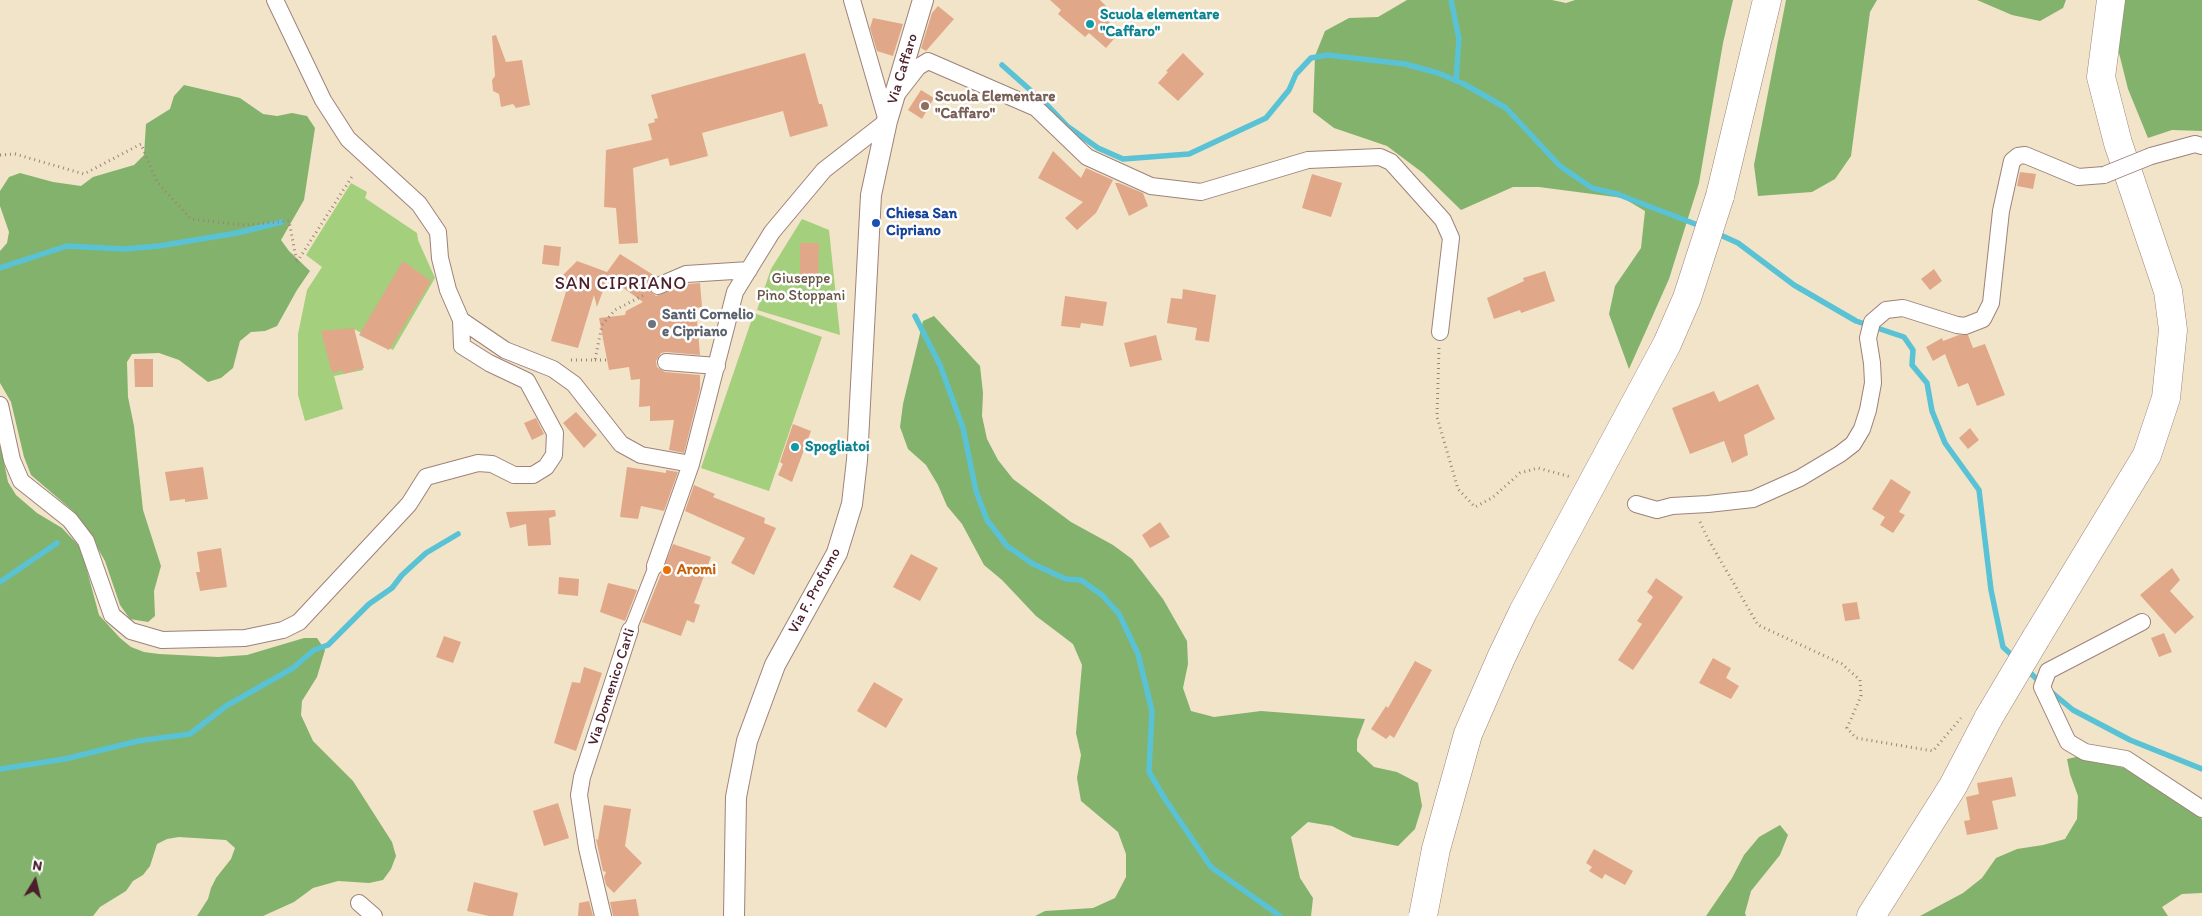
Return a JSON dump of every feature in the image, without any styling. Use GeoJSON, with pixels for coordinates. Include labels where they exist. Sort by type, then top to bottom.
{"type":"FeatureCollection","features":[{"type":"Feature","properties":{"kind":"highway"},"geometry":{"type":"LineString","coordinates":[[1423,916],[1436,849],[1468,734],[1475,716],[1523,612],[1668,344],[1687,298],[1720,196],[1767,0]]}},
{"type":"Feature","properties":{"kind":"highway"},"geometry":{"type":"LineString","coordinates":[[1871,916],[1953,786],[1976,716],[2036,638],[2147,455],[2166,398],[2173,330],[2168,291],[2118,143],[2102,77],[2111,0]]}},
{"type":"Feature","properties":{"kind":"street"},"geometry":{"type":"LineString","coordinates":[[0,405],[12,460],[21,481],[70,520],[86,541],[112,615],[131,631],[162,640],[245,638],[283,630],[299,622],[409,504],[426,477],[478,464],[492,464],[514,474],[533,475],[546,467],[554,455],[555,433],[526,381],[489,363],[462,346],[461,320],[448,290],[440,258],[438,232],[419,204],[348,139],[323,100],[275,0]]}},
{"type":"Feature","properties":{"kind":"street"},"geometry":{"type":"LineString","coordinates":[[852,0],[884,130]]}},
{"type":"Feature","properties":{"kind":"street"},"geometry":{"type":"LineString","coordinates":[[921,8],[932,0]]}},
{"type":"Feature","properties":{"kind":"street","name":"Via Caffaro"},"geometry":{"type":"LineString","coordinates":[[884,130],[921,8]]}},
{"type":"Feature","properties":{"kind":"street"},"geometry":{"type":"LineString","coordinates":[[894,98],[918,67],[928,61],[1036,108],[1087,157],[1151,186],[1201,192],[1308,160],[1380,157],[1391,162],[1443,220],[1451,238],[1440,332]]}},
{"type":"Feature","properties":{"kind":"street","name":"Via Domenico Carli"},"geometry":{"type":"LineString","coordinates":[[603,916],[587,848],[579,795],[582,777],[630,630],[691,464],[735,292],[772,232],[824,170],[884,130]]}},
{"type":"Feature","properties":{"kind":"street","name":"Via F. Profumo"},"geometry":{"type":"LineString","coordinates":[[734,916],[736,797],[747,742],[775,665],[837,553],[852,504],[857,460],[872,194],[884,130]]}},
{"type":"Feature","properties":{"kind":"street"},"geometry":{"type":"LineString","coordinates":[[1636,504],[1657,510],[1672,506],[1753,499],[1800,478],[1854,444],[1865,419],[1873,383],[1868,338],[1872,322],[1886,310],[1903,308],[1965,326],[1983,319],[1991,303],[2001,211],[2012,161],[2018,156],[2032,157],[2078,177],[2104,175],[2151,156],[2195,144],[2202,146]]}},
{"type":"Feature","properties":{"kind":"street"},"geometry":{"type":"LineString","coordinates":[[424,246],[440,258]]}},
{"type":"Feature","properties":{"kind":"street"},"geometry":{"type":"LineString","coordinates":[[658,286],[686,274],[749,270]]}},
{"type":"Feature","properties":{"kind":"street"},"geometry":{"type":"LineString","coordinates":[[461,320],[505,350],[553,369],[574,384],[620,444],[641,455],[691,464]]}},
{"type":"Feature","properties":{"kind":"street"},"geometry":{"type":"LineString","coordinates":[[666,362],[717,366]]}},
{"type":"Feature","properties":{"kind":"street"},"geometry":{"type":"LineString","coordinates":[[2142,622],[2048,671],[2042,687],[2068,742],[2085,752],[2126,759],[2202,809]]}},
{"type":"Feature","properties":{"kind":"street"},"geometry":{"type":"LineString","coordinates":[[359,903],[374,916]]}},
{"type":"Feature","properties":{"kind":"path"},"geometry":{"type":"LineString","coordinates":[[0,154],[15,154],[84,174],[142,144],[157,182],[191,219],[242,225],[289,221],[297,263],[353,174]]}},
{"type":"Feature","properties":{"kind":"path"},"geometry":{"type":"LineString","coordinates":[[595,360],[602,325],[615,310],[637,300],[658,286]]}},
{"type":"Feature","properties":{"kind":"path"},"geometry":{"type":"LineString","coordinates":[[1440,332],[1437,417],[1458,490],[1475,507],[1492,498],[1520,473],[1538,468],[1575,478]]}},
{"type":"Feature","properties":{"kind":"path"},"geometry":{"type":"LineString","coordinates":[[553,369],[555,360],[608,360]]}},
{"type":"Feature","properties":{"kind":"path"},"geometry":{"type":"LineString","coordinates":[[1693,505],[1708,539],[1758,625],[1842,664],[1860,680],[1861,696],[1847,728],[1856,738],[1933,751],[1976,716]]}},
{"type":"Feature","properties":{"kind":"green space"},"geometry":{"type":"Polygon","coordinates":[[[1407,0],[1552,0],[1566,3],[1575,0],[1733,0],[1723,43],[1699,183],[1669,279],[1629,369],[1609,314],[1615,286],[1641,248],[1645,211],[1623,198],[1539,187],[1513,187],[1461,210],[1423,173],[1387,146],[1334,128],[1313,112],[1315,56],[1325,31],[1349,18],[1378,17],[1407,0]]]}},
{"type":"Feature","properties":{"kind":"green space"},"geometry":{"type":"Polygon","coordinates":[[[1786,0],[1877,0],[1870,12],[1851,156],[1835,179],[1812,192],[1758,196],[1754,165],[1786,0]]]}},
{"type":"Feature","properties":{"kind":"green space"},"geometry":{"type":"Polygon","coordinates":[[[1977,0],[2066,0],[2063,8],[2040,21],[2012,15],[1977,0]]]}},
{"type":"Feature","properties":{"kind":"green space"},"geometry":{"type":"Polygon","coordinates":[[[2120,0],[2202,0],[2202,131],[2172,130],[2148,138],[2128,89],[2117,45],[2120,0]]]}},
{"type":"Feature","properties":{"kind":"green space"},"geometry":{"type":"Polygon","coordinates":[[[184,85],[240,98],[263,114],[277,116],[292,113],[307,116],[315,128],[304,200],[281,240],[289,251],[310,271],[277,326],[265,331],[251,332],[240,341],[233,368],[221,378],[208,382],[179,360],[159,353],[132,354],[127,362],[128,397],[134,426],[143,510],[161,566],[154,591],[155,616],[148,622],[130,619],[120,605],[105,561],[89,533],[73,511],[31,475],[24,457],[11,402],[0,383],[0,251],[7,243],[9,232],[0,206],[0,191],[9,177],[20,173],[53,182],[81,186],[93,177],[134,165],[144,155],[146,124],[170,109],[174,96],[184,85]]]}},
{"type":"Feature","properties":{"kind":"green space"},"geometry":{"type":"Polygon","coordinates":[[[351,183],[367,192],[365,198],[417,233],[418,240],[435,278],[393,350],[354,329],[363,370],[334,376],[343,409],[305,421],[298,395],[298,334],[307,290],[322,267],[306,255],[351,183]]]}},
{"type":"Feature","properties":{"kind":"green space","name":"Giuseppe Pino Stoppani"},"geometry":{"type":"Polygon","coordinates":[[[802,219],[829,230],[840,335],[757,310],[771,269],[802,219]]]}},
{"type":"Feature","properties":{"kind":"green space"},"geometry":{"type":"Polygon","coordinates":[[[754,313],[822,337],[769,491],[701,468],[754,313]]]}},
{"type":"Feature","properties":{"kind":"green space"},"geometry":{"type":"Polygon","coordinates":[[[934,316],[980,366],[983,393],[982,416],[987,439],[998,460],[1013,479],[1071,522],[1113,545],[1132,559],[1163,599],[1187,641],[1188,664],[1183,688],[1191,711],[1214,717],[1261,711],[1365,719],[1357,740],[1357,751],[1374,767],[1397,772],[1418,783],[1422,806],[1415,829],[1398,846],[1353,837],[1332,826],[1308,822],[1291,837],[1300,878],[1313,898],[1311,916],[1035,916],[1045,911],[1093,908],[1115,898],[1126,877],[1126,854],[1118,832],[1081,801],[1077,778],[1081,755],[1076,733],[1082,665],[1073,644],[1036,616],[1002,580],[984,565],[962,524],[947,506],[938,485],[926,465],[908,449],[900,427],[903,404],[923,321],[934,316]]]}},
{"type":"Feature","properties":{"kind":"green space"},"geometry":{"type":"Polygon","coordinates":[[[0,443],[8,482],[16,495],[37,513],[62,528],[81,548],[99,615],[131,647],[144,652],[159,654],[218,657],[247,655],[304,638],[317,638],[325,650],[317,677],[302,701],[301,715],[313,741],[353,781],[392,842],[396,856],[391,869],[383,880],[369,883],[338,881],[313,888],[294,902],[263,916],[197,916],[208,899],[216,878],[231,859],[235,848],[226,840],[179,837],[167,839],[157,844],[150,866],[143,875],[133,881],[126,891],[100,907],[93,916],[0,916],[0,443]]]}},
{"type":"Feature","properties":{"kind":"green space"},"geometry":{"type":"Polygon","coordinates":[[[2081,756],[2124,768],[2156,787],[2202,819],[2202,893],[2182,894],[2162,907],[2168,916],[1920,916],[1963,893],[1982,878],[1996,858],[2017,849],[2065,839],[2077,819],[2078,796],[2067,759],[2081,756]]]}},
{"type":"Feature","properties":{"kind":"green space"},"geometry":{"type":"Polygon","coordinates":[[[1780,825],[1788,835],[1780,855],[1751,891],[1745,913],[1746,916],[1706,916],[1732,878],[1744,855],[1759,837],[1780,825]]]}},
{"type":"Feature","properties":{"kind":"building","name":"Scuola elementare \"Caffaro\""},"geometry":{"type":"Polygon","coordinates":[[[1050,0],[1100,0],[1108,8],[1101,15],[1120,32],[1106,48],[1089,33],[1085,37],[1058,14],[1061,10],[1050,0]]]}},
{"type":"Feature","properties":{"kind":"building"},"geometry":{"type":"Polygon","coordinates":[[[938,6],[954,19],[926,51],[921,48],[932,13],[938,6]]]}},
{"type":"Feature","properties":{"kind":"building"},"geometry":{"type":"Polygon","coordinates":[[[873,18],[903,24],[893,56],[877,51],[870,28],[873,18]]]}},
{"type":"Feature","properties":{"kind":"building"},"geometry":{"type":"Polygon","coordinates":[[[496,35],[506,62],[522,60],[530,105],[516,108],[513,104],[501,107],[499,94],[493,91],[492,80],[495,76],[492,36],[496,35]]]}},
{"type":"Feature","properties":{"kind":"building"},"geometry":{"type":"Polygon","coordinates":[[[805,53],[819,104],[822,104],[828,126],[790,137],[783,111],[702,133],[708,156],[670,166],[668,158],[633,168],[638,243],[619,244],[616,208],[604,207],[606,150],[652,140],[648,124],[655,122],[654,119],[658,118],[651,95],[805,53]]]}},
{"type":"Feature","properties":{"kind":"building"},"geometry":{"type":"Polygon","coordinates":[[[1183,53],[1204,74],[1178,101],[1158,83],[1168,72],[1166,71],[1183,53]]]}},
{"type":"Feature","properties":{"kind":"building"},"geometry":{"type":"Polygon","coordinates":[[[921,90],[934,98],[922,119],[908,110],[921,90]]]}},
{"type":"Feature","properties":{"kind":"building"},"geometry":{"type":"Polygon","coordinates":[[[1053,151],[1081,178],[1086,168],[1113,180],[1096,213],[1077,230],[1065,218],[1083,202],[1038,178],[1053,151]]]}},
{"type":"Feature","properties":{"kind":"building"},"geometry":{"type":"Polygon","coordinates":[[[2020,172],[2036,174],[2033,189],[2017,186],[2020,172]]]}},
{"type":"Feature","properties":{"kind":"building"},"geometry":{"type":"Polygon","coordinates":[[[1312,174],[1342,183],[1331,217],[1302,208],[1312,174]]]}},
{"type":"Feature","properties":{"kind":"building"},"geometry":{"type":"Polygon","coordinates":[[[1115,183],[1143,193],[1148,206],[1129,216],[1115,183]]]}},
{"type":"Feature","properties":{"kind":"building"},"geometry":{"type":"Polygon","coordinates":[[[800,243],[819,243],[818,281],[800,281],[800,243]]]}},
{"type":"Feature","properties":{"kind":"building"},"geometry":{"type":"Polygon","coordinates":[[[544,245],[561,247],[559,266],[542,264],[544,245]]]}},
{"type":"Feature","properties":{"kind":"building"},"geometry":{"type":"Polygon","coordinates":[[[620,254],[655,276],[648,285],[649,290],[656,296],[688,284],[700,283],[702,307],[696,308],[700,355],[666,352],[661,353],[656,361],[657,367],[665,372],[700,375],[700,389],[684,453],[669,450],[674,420],[650,421],[650,406],[639,407],[640,379],[631,380],[629,367],[609,370],[599,318],[625,315],[626,311],[643,302],[608,277],[597,307],[594,295],[578,348],[551,341],[568,285],[557,281],[577,261],[607,272],[620,254]]]}},
{"type":"Feature","properties":{"kind":"building"},"geometry":{"type":"Polygon","coordinates":[[[403,261],[431,281],[389,350],[359,335],[403,261]]]}},
{"type":"Feature","properties":{"kind":"building"},"geometry":{"type":"Polygon","coordinates":[[[1934,269],[1942,281],[1930,290],[1921,279],[1934,269]]]}},
{"type":"Feature","properties":{"kind":"building"},"geometry":{"type":"Polygon","coordinates":[[[1545,271],[1555,301],[1521,313],[1520,310],[1494,319],[1487,298],[1524,281],[1523,278],[1545,271]]]}},
{"type":"Feature","properties":{"kind":"building"},"geometry":{"type":"Polygon","coordinates":[[[1183,289],[1216,295],[1209,342],[1195,340],[1197,328],[1167,323],[1171,298],[1182,299],[1183,289]]]}},
{"type":"Feature","properties":{"kind":"building"},"geometry":{"type":"Polygon","coordinates":[[[1065,296],[1107,302],[1103,326],[1081,323],[1080,328],[1061,326],[1065,296]]]}},
{"type":"Feature","properties":{"kind":"building"},"geometry":{"type":"Polygon","coordinates":[[[354,328],[364,368],[344,374],[342,370],[332,373],[321,331],[354,328]]]}},
{"type":"Feature","properties":{"kind":"building"},"geometry":{"type":"Polygon","coordinates":[[[1156,335],[1162,360],[1130,367],[1124,343],[1156,335]]]}},
{"type":"Feature","properties":{"kind":"building"},"geometry":{"type":"Polygon","coordinates":[[[1959,335],[1968,335],[1973,348],[1985,344],[2005,395],[1977,406],[1968,383],[1958,387],[1945,354],[1933,361],[1926,347],[1942,338],[1943,341],[1959,335]]]}},
{"type":"Feature","properties":{"kind":"building"},"geometry":{"type":"Polygon","coordinates":[[[134,359],[153,359],[153,387],[135,387],[134,359]]]}},
{"type":"Feature","properties":{"kind":"building"},"geometry":{"type":"Polygon","coordinates":[[[1758,384],[1775,419],[1744,435],[1748,455],[1732,463],[1724,441],[1690,454],[1672,408],[1714,391],[1719,402],[1758,384]]]}},
{"type":"Feature","properties":{"kind":"building"},"geometry":{"type":"Polygon","coordinates":[[[576,412],[597,435],[584,448],[563,423],[576,412]]]}},
{"type":"Feature","properties":{"kind":"building"},"geometry":{"type":"Polygon","coordinates":[[[536,418],[544,434],[532,440],[524,423],[536,418]]]}},
{"type":"Feature","properties":{"kind":"building","name":"Spogliatoi"},"geometry":{"type":"Polygon","coordinates":[[[793,424],[811,431],[792,482],[778,475],[783,464],[780,462],[793,424]]]}},
{"type":"Feature","properties":{"kind":"building"},"geometry":{"type":"Polygon","coordinates":[[[1970,428],[1979,440],[1968,449],[1959,438],[1970,428]]]}},
{"type":"Feature","properties":{"kind":"building"},"geometry":{"type":"Polygon","coordinates":[[[203,467],[208,499],[185,502],[185,499],[170,501],[165,472],[203,467]]]}},
{"type":"Feature","properties":{"kind":"building"},"geometry":{"type":"Polygon","coordinates":[[[627,467],[666,473],[666,470],[678,472],[664,511],[641,506],[638,519],[620,517],[627,467]]]}},
{"type":"Feature","properties":{"kind":"building"},"geometry":{"type":"Polygon","coordinates":[[[1891,479],[1911,492],[1899,512],[1905,515],[1893,533],[1880,525],[1885,517],[1872,509],[1891,479]]]}},
{"type":"Feature","properties":{"kind":"building"},"geometry":{"type":"Polygon","coordinates":[[[694,485],[715,494],[713,497],[765,518],[764,523],[776,528],[754,575],[731,563],[745,538],[685,511],[694,485]]]}},
{"type":"Feature","properties":{"kind":"building"},"geometry":{"type":"Polygon","coordinates":[[[555,510],[556,516],[549,518],[551,545],[528,546],[526,524],[510,528],[506,512],[555,510]]]}},
{"type":"Feature","properties":{"kind":"building"},"geometry":{"type":"Polygon","coordinates":[[[1160,522],[1170,537],[1150,548],[1142,535],[1160,522]]]}},
{"type":"Feature","properties":{"kind":"building"},"geometry":{"type":"Polygon","coordinates":[[[673,544],[711,557],[694,603],[700,605],[694,623],[687,620],[681,636],[642,622],[673,544]]]}},
{"type":"Feature","properties":{"kind":"building"},"geometry":{"type":"Polygon","coordinates":[[[221,548],[227,587],[200,591],[196,572],[200,572],[197,552],[221,548]]]}},
{"type":"Feature","properties":{"kind":"building"},"geometry":{"type":"Polygon","coordinates":[[[911,554],[938,568],[920,601],[893,587],[911,554]]]}},
{"type":"Feature","properties":{"kind":"building"},"geometry":{"type":"Polygon","coordinates":[[[2172,568],[2180,580],[2170,591],[2194,617],[2175,634],[2140,595],[2172,568]]]}},
{"type":"Feature","properties":{"kind":"building"},"geometry":{"type":"Polygon","coordinates":[[[559,577],[579,579],[578,596],[558,594],[559,577]]]}},
{"type":"Feature","properties":{"kind":"building"},"geometry":{"type":"Polygon","coordinates":[[[1656,578],[1683,597],[1633,670],[1618,660],[1642,624],[1637,621],[1653,597],[1647,592],[1656,578]]]}},
{"type":"Feature","properties":{"kind":"building"},"geometry":{"type":"Polygon","coordinates":[[[608,583],[637,590],[625,621],[600,612],[608,583]]]}},
{"type":"Feature","properties":{"kind":"building"},"geometry":{"type":"Polygon","coordinates":[[[1857,602],[1860,619],[1845,621],[1842,604],[1857,602]]]}},
{"type":"Feature","properties":{"kind":"building"},"geometry":{"type":"Polygon","coordinates":[[[2164,633],[2172,652],[2159,657],[2151,638],[2164,633]]]}},
{"type":"Feature","properties":{"kind":"building"},"geometry":{"type":"Polygon","coordinates":[[[444,636],[461,642],[453,663],[436,657],[444,636]]]}},
{"type":"Feature","properties":{"kind":"building"},"geometry":{"type":"Polygon","coordinates":[[[1713,658],[1731,668],[1726,678],[1739,686],[1731,699],[1699,683],[1713,658]]]}},
{"type":"Feature","properties":{"kind":"building"},"geometry":{"type":"Polygon","coordinates":[[[1415,661],[1432,670],[1394,738],[1390,735],[1386,739],[1371,729],[1386,706],[1388,708],[1415,661]]]}},
{"type":"Feature","properties":{"kind":"building"},"geometry":{"type":"Polygon","coordinates":[[[584,667],[602,673],[576,751],[554,743],[572,682],[580,683],[584,667]]]}},
{"type":"Feature","properties":{"kind":"building"},"geometry":{"type":"Polygon","coordinates":[[[874,682],[903,699],[886,728],[857,711],[874,682]]]}},
{"type":"Feature","properties":{"kind":"building"},"geometry":{"type":"Polygon","coordinates":[[[2012,777],[2016,796],[1992,801],[1998,829],[1967,835],[1964,821],[1970,820],[1966,797],[1979,794],[1977,783],[2012,777]]]}},
{"type":"Feature","properties":{"kind":"building"},"geometry":{"type":"Polygon","coordinates":[[[558,803],[569,838],[544,846],[533,811],[558,803]]]}},
{"type":"Feature","properties":{"kind":"building"},"geometry":{"type":"Polygon","coordinates":[[[604,805],[631,809],[625,846],[642,863],[614,893],[606,885],[604,877],[606,872],[603,871],[596,839],[598,840],[604,805]]]}},
{"type":"Feature","properties":{"kind":"building"},"geometry":{"type":"Polygon","coordinates":[[[1594,849],[1633,871],[1625,885],[1605,874],[1602,879],[1589,871],[1592,867],[1586,863],[1594,849]]]}},
{"type":"Feature","properties":{"kind":"building"},"geometry":{"type":"Polygon","coordinates":[[[474,882],[518,893],[513,916],[489,916],[467,911],[474,882]]]}},
{"type":"Feature","properties":{"kind":"building"},"geometry":{"type":"Polygon","coordinates":[[[636,899],[639,916],[613,916],[610,902],[636,899]]]}},
{"type":"Feature","properties":{"kind":"building"},"geometry":{"type":"Polygon","coordinates":[[[589,901],[593,916],[578,916],[579,903],[589,901]]]}},
{"type":"Feature","properties":{"kind":"waterway"},"geometry":{"type":"LineString","coordinates":[[1451,0],[1459,39],[1456,81]]}},
{"type":"Feature","properties":{"kind":"waterway"},"geometry":{"type":"LineString","coordinates":[[1002,65],[1046,104],[1067,126],[1098,148],[1123,159],[1189,154],[1266,118],[1289,90],[1296,74],[1311,58],[1327,55],[1405,64],[1438,73],[1464,84],[1506,108],[1560,166],[1592,188],[1617,194],[1703,227]]}},
{"type":"Feature","properties":{"kind":"waterway"},"geometry":{"type":"LineString","coordinates":[[0,268],[67,246],[124,249],[159,246],[237,233],[282,222]]}},
{"type":"Feature","properties":{"kind":"waterway"},"geometry":{"type":"LineString","coordinates":[[1716,233],[1738,243],[1794,285],[1856,321],[1904,337],[1913,350],[1912,365],[1927,383],[1932,411],[1945,443],[1979,490],[1991,590],[2003,647],[2016,659]]}},
{"type":"Feature","properties":{"kind":"waterway"},"geometry":{"type":"LineString","coordinates":[[915,316],[940,365],[963,428],[976,491],[987,520],[1007,546],[1033,564],[1066,579],[1081,580],[1102,595],[1119,614],[1138,654],[1152,711],[1149,772],[1211,867],[1280,916]]}},
{"type":"Feature","properties":{"kind":"waterway"},"geometry":{"type":"LineString","coordinates":[[0,769],[65,759],[138,741],[190,734],[226,706],[293,668],[314,650],[328,645],[369,604],[392,588],[402,575],[426,553],[458,534]]}},
{"type":"Feature","properties":{"kind":"waterway"},"geometry":{"type":"LineString","coordinates":[[0,582],[57,543]]}},
{"type":"Feature","properties":{"kind":"waterway"},"geometry":{"type":"LineString","coordinates":[[2026,669],[2041,683]]}},
{"type":"Feature","properties":{"kind":"waterway"},"geometry":{"type":"LineString","coordinates":[[2050,691],[2073,710],[2130,740],[2202,769]]}},
{"type":"Feature","properties":{"kind":"place","name":"Scuola elementare \"Caffaro\""},"geometry":{"type":"Point","coordinates":[1090,24]}},
{"type":"Feature","properties":{"kind":"place","name":"Scuola Elementare \"Caffaro\""},"geometry":{"type":"Point","coordinates":[925,106]}},
{"type":"Feature","properties":{"kind":"place","name":"Chiesa San Cipriano"},"geometry":{"type":"Point","coordinates":[876,223]}},
{"type":"Feature","properties":{"kind":"place","name":"Santi Cornelio e Cipriano"},"geometry":{"type":"Point","coordinates":[652,324]}},
{"type":"Feature","properties":{"kind":"place","name":"Spogliatoi"},"geometry":{"type":"Point","coordinates":[795,447]}},
{"type":"Feature","properties":{"kind":"place","name":"Aromi"},"geometry":{"type":"Point","coordinates":[667,570]}},
{"type":"Feature","properties":{"kind":"district","name":"SAN CIPRIANO"},"geometry":{"type":"Point","coordinates":[621,284]}}]}
